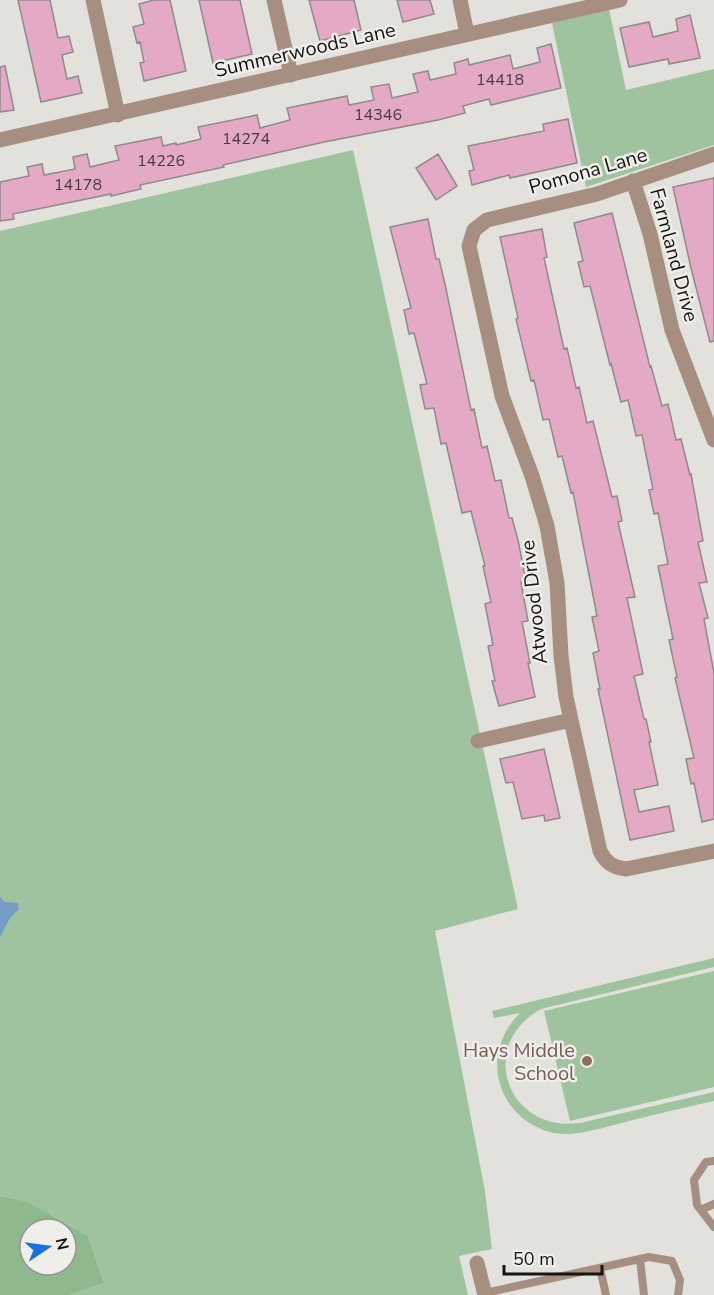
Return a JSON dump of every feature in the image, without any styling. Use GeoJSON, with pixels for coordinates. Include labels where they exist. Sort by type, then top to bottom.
{"type":"FeatureCollection","features":[{"type":"Feature","properties":{"kind":"street"},"geometry":{"type":"LineString","coordinates":[[93,0],[118,115]]}},
{"type":"Feature","properties":{"kind":"street"},"geometry":{"type":"LineString","coordinates":[[274,0],[291,75]]}},
{"type":"Feature","properties":{"kind":"street"},"geometry":{"type":"LineString","coordinates":[[460,0],[468,34]]}},
{"type":"Feature","properties":{"kind":"street","name":"Summerwoods Lane"},"geometry":{"type":"LineString","coordinates":[[0,140],[620,0]]}},
{"type":"Feature","properties":{"kind":"street","name":"Pomona Lane"},"geometry":{"type":"LineString","coordinates":[[475,229],[491,219],[581,199],[714,154]]}},
{"type":"Feature","properties":{"kind":"street","name":"Farmland Drive"},"geometry":{"type":"LineString","coordinates":[[633,181],[650,234],[672,330],[714,440]]}},
{"type":"Feature","properties":{"kind":"street","name":"Atwood Drive"},"geometry":{"type":"LineString","coordinates":[[475,229],[469,242],[469,252],[496,376],[508,416],[537,490],[553,554],[558,591],[563,676],[598,847],[604,858],[614,866],[632,869],[714,851]]}},
{"type":"Feature","properties":{"kind":"street"},"geometry":{"type":"LineString","coordinates":[[478,741],[571,720]]}},
{"type":"Feature","properties":{"kind":"street"},"geometry":{"type":"LineString","coordinates":[[477,1263],[485,1294]]}},
{"type":"Feature","properties":{"kind":"lane"},"geometry":{"type":"LineString","coordinates":[[714,1161],[706,1162],[694,1180],[697,1205],[714,1227]]}},
{"type":"Feature","properties":{"kind":"lane"},"geometry":{"type":"LineString","coordinates":[[701,1210],[714,1204]]}},
{"type":"Feature","properties":{"kind":"lane"},"geometry":{"type":"LineString","coordinates":[[485,1294],[648,1257],[672,1261],[680,1280],[678,1295]]}},
{"type":"Feature","properties":{"kind":"lane"},"geometry":{"type":"LineString","coordinates":[[639,1259],[644,1295]]}},
{"type":"Feature","properties":{"kind":"lane"},"geometry":{"type":"LineString","coordinates":[[600,1268],[606,1295]]}},
{"type":"Feature","properties":{"kind":"green space"},"geometry":{"type":"Polygon","coordinates":[[[609,9],[626,90],[714,69],[714,145],[586,187],[552,23],[609,9]]]}},
{"type":"Feature","properties":{"kind":"green space"},"geometry":{"type":"Polygon","coordinates":[[[353,150],[518,909],[435,931],[485,1191],[492,1249],[459,1256],[468,1295],[70,1295],[104,1283],[88,1236],[78,1230],[78,1217],[54,1217],[26,1201],[0,1196],[0,231],[353,150]]]}},
{"type":"Feature","properties":{"kind":"green space"},"geometry":{"type":"Polygon","coordinates":[[[714,958],[714,967],[541,1009],[521,1025],[509,1043],[506,1064],[509,1083],[518,1101],[534,1114],[555,1122],[580,1123],[714,1092],[714,1101],[570,1134],[558,1134],[535,1126],[516,1112],[508,1102],[497,1071],[498,1053],[508,1028],[520,1013],[494,1018],[492,1011],[714,958]]]}},
{"type":"Feature","properties":{"kind":"green space"},"geometry":{"type":"Polygon","coordinates":[[[714,971],[714,1087],[570,1121],[544,1011],[714,971]]]}},
{"type":"Feature","properties":{"kind":"green space"},"geometry":{"type":"Polygon","coordinates":[[[0,1196],[26,1201],[54,1217],[18,1217],[18,1277],[78,1277],[78,1230],[88,1236],[104,1283],[70,1295],[0,1295],[0,1196]]]}},
{"type":"Feature","properties":{"kind":"water"},"geometry":{"type":"Polygon","coordinates":[[[0,897],[5,902],[18,903],[19,909],[10,918],[0,937],[0,897]]]}},
{"type":"Feature","properties":{"kind":"building"},"geometry":{"type":"Polygon","coordinates":[[[18,0],[50,0],[58,38],[69,36],[73,52],[62,55],[67,79],[78,76],[82,93],[41,102],[18,0]]]}},
{"type":"Feature","properties":{"kind":"building"},"geometry":{"type":"Polygon","coordinates":[[[154,0],[170,0],[186,71],[144,81],[140,63],[144,62],[140,42],[137,43],[133,27],[144,24],[139,4],[154,0]]]}},
{"type":"Feature","properties":{"kind":"building"},"geometry":{"type":"Polygon","coordinates":[[[199,0],[240,0],[252,54],[213,63],[199,0]]]}},
{"type":"Feature","properties":{"kind":"building"},"geometry":{"type":"Polygon","coordinates":[[[309,0],[354,0],[361,30],[320,41],[309,0]]]}},
{"type":"Feature","properties":{"kind":"building"},"geometry":{"type":"Polygon","coordinates":[[[397,0],[430,0],[434,14],[403,22],[397,0]]]}},
{"type":"Feature","properties":{"kind":"building"},"geometry":{"type":"Polygon","coordinates":[[[690,15],[700,58],[669,64],[668,59],[629,67],[620,28],[649,22],[653,37],[678,31],[676,19],[690,15]]]}},
{"type":"Feature","properties":{"kind":"building"},"geometry":{"type":"Polygon","coordinates":[[[551,44],[561,88],[491,105],[489,99],[463,106],[465,113],[438,120],[324,142],[223,165],[224,167],[140,185],[141,189],[111,196],[111,194],[13,214],[14,219],[0,221],[0,182],[29,176],[27,167],[42,164],[44,175],[75,169],[73,157],[87,154],[90,167],[119,160],[115,146],[161,137],[163,146],[176,143],[176,145],[201,139],[198,127],[257,115],[260,128],[290,120],[287,108],[347,96],[349,105],[374,100],[371,87],[389,84],[392,98],[418,92],[413,74],[428,71],[430,80],[456,74],[454,63],[468,59],[469,65],[510,55],[513,69],[540,62],[537,48],[551,44]]]}},
{"type":"Feature","properties":{"kind":"building"},"geometry":{"type":"Polygon","coordinates":[[[5,66],[14,110],[0,112],[0,67],[5,66]]]}},
{"type":"Feature","properties":{"kind":"building"},"geometry":{"type":"Polygon","coordinates":[[[568,119],[577,163],[510,178],[509,175],[472,185],[469,171],[474,170],[468,146],[544,131],[543,124],[568,119]]]}},
{"type":"Feature","properties":{"kind":"building"},"geometry":{"type":"Polygon","coordinates":[[[438,154],[457,186],[436,200],[416,168],[438,154]]]}},
{"type":"Feature","properties":{"kind":"building"},"geometry":{"type":"Polygon","coordinates":[[[714,178],[714,341],[710,342],[673,187],[714,178]]]}},
{"type":"Feature","properties":{"kind":"building"},"geometry":{"type":"Polygon","coordinates":[[[612,213],[650,367],[662,406],[668,404],[676,440],[681,439],[691,474],[703,541],[698,542],[707,582],[699,583],[708,618],[704,619],[714,673],[714,819],[702,822],[694,783],[691,784],[686,759],[694,758],[675,678],[677,677],[669,640],[673,639],[658,566],[668,564],[658,513],[654,514],[649,490],[653,489],[642,435],[636,436],[628,400],[621,402],[590,286],[584,287],[578,262],[583,261],[574,223],[612,213]]]}},
{"type":"Feature","properties":{"kind":"building"},"geometry":{"type":"Polygon","coordinates":[[[428,219],[436,259],[439,259],[445,284],[471,410],[474,409],[482,448],[487,446],[495,481],[501,480],[509,518],[512,518],[518,540],[526,581],[521,582],[528,621],[522,622],[535,697],[499,706],[492,681],[495,681],[488,646],[493,645],[485,604],[491,602],[483,566],[485,566],[471,511],[462,513],[446,443],[441,444],[434,408],[425,409],[420,385],[427,384],[414,333],[409,334],[404,310],[411,308],[390,227],[428,219]]]}},
{"type":"Feature","properties":{"kind":"building"},"geometry":{"type":"Polygon","coordinates":[[[542,229],[547,257],[544,258],[564,349],[567,348],[587,423],[593,421],[612,497],[617,496],[622,521],[618,522],[635,597],[627,598],[643,674],[634,676],[644,719],[646,719],[658,785],[634,790],[639,812],[669,806],[674,831],[630,840],[598,689],[600,689],[593,653],[599,651],[592,617],[597,616],[573,492],[571,493],[562,456],[558,457],[549,419],[543,420],[534,380],[531,381],[500,237],[542,229]]]}},
{"type":"Feature","properties":{"kind":"building"},"geometry":{"type":"Polygon","coordinates":[[[544,749],[560,818],[545,821],[544,815],[522,819],[513,782],[506,783],[500,759],[544,749]]]}},
{"type":"Feature","properties":{"kind":"place","name":"Hays Middle School"},"geometry":{"type":"Point","coordinates":[587,1061]}}]}
